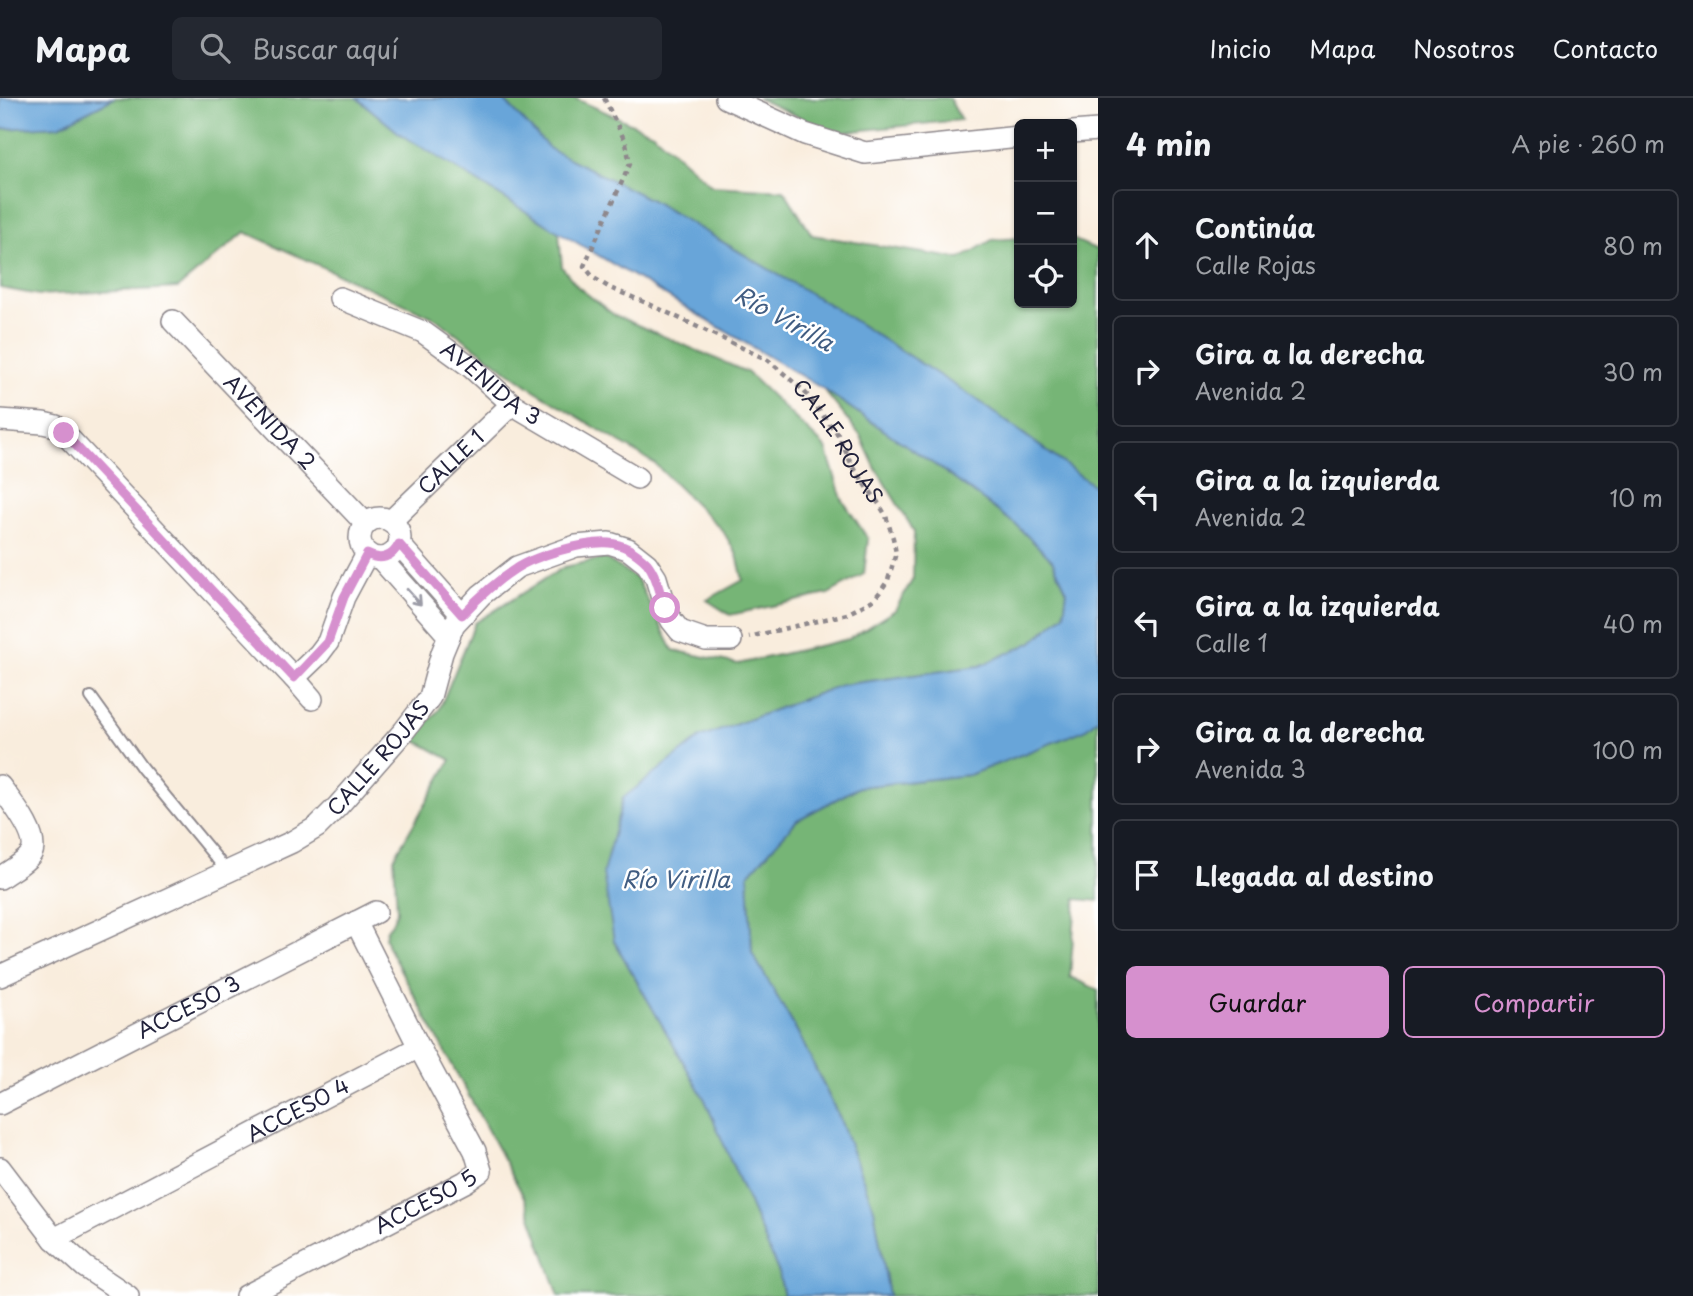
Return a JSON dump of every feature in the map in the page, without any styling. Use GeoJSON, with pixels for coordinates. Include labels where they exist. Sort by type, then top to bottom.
{"type":"FeatureCollection","features":[{"type":"Feature","properties":{"kind":"street"},"geometry":{"type":"LineString","coordinates":[[726,98],[805,134],[865,153],[1014,138]]}},
{"type":"Feature","properties":{"kind":"street"},"geometry":{"type":"LineString","coordinates":[[1077,132],[1098,130]]}},
{"type":"Feature","properties":{"kind":"street","name":"AVENIDA 3"},"geometry":{"type":"LineString","coordinates":[[340,298],[423,332],[471,367],[512,404],[637,478]]}},
{"type":"Feature","properties":{"kind":"street","name":"AVENIDA 2"},"geometry":{"type":"LineString","coordinates":[[173,321],[366,524]]}},
{"type":"Feature","properties":{"kind":"street","name":"CALLE 1"},"geometry":{"type":"LineString","coordinates":[[391,521],[512,404]]}},
{"type":"Feature","properties":{"kind":"street"},"geometry":{"type":"LineString","coordinates":[[0,420],[43,423],[55,426],[64,433],[312,699]]}},
{"type":"Feature","properties":{"kind":"street"},"geometry":{"type":"LineString","coordinates":[[449,636],[363,548],[360,536],[366,524],[378,518],[391,521],[398,531],[399,544],[462,615]]}},
{"type":"Feature","properties":{"kind":"street","name":"CALLE ROJAS"},"geometry":{"type":"LineString","coordinates":[[0,976],[292,842],[317,827],[404,731],[430,697],[442,653],[454,624],[481,595],[517,567],[576,546],[609,543],[628,548],[647,564],[656,578],[665,608],[681,631],[706,640],[731,640]]}},
{"type":"Feature","properties":{"kind":"street"},"geometry":{"type":"LineString","coordinates":[[294,678],[328,642],[344,597],[373,556],[391,554],[399,544]]}},
{"type":"Feature","properties":{"kind":"street"},"geometry":{"type":"LineString","coordinates":[[0,786],[30,832],[34,846],[30,854],[0,878]]}},
{"type":"Feature","properties":{"kind":"street","name":"ACCESO 3"},"geometry":{"type":"LineString","coordinates":[[0,1104],[376,912]]}},
{"type":"Feature","properties":{"kind":"street"},"geometry":{"type":"LineString","coordinates":[[356,922],[419,1047]]}},
{"type":"Feature","properties":{"kind":"street","name":"ACCESO 4"},"geometry":{"type":"LineString","coordinates":[[54,1239],[419,1047]]}},
{"type":"Feature","properties":{"kind":"street","name":"ACCESO 5"},"geometry":{"type":"LineString","coordinates":[[246,1296],[466,1182],[481,1171],[475,1151],[419,1047]]}},
{"type":"Feature","properties":{"kind":"street"},"geometry":{"type":"LineString","coordinates":[[0,1168],[54,1239],[85,1267],[128,1296]]}},
{"type":"Feature","properties":{"kind":"lane"},"geometry":{"type":"LineString","coordinates":[[91,697],[142,768],[227,871]]}},
{"type":"Feature","properties":{"kind":"path","name":"CALLE ROJAS"},"geometry":{"type":"LineString","coordinates":[[604,98],[626,143],[630,164],[584,266],[594,278],[610,288],[768,360],[804,391],[838,435],[852,465],[886,516],[894,538],[896,553],[888,580],[873,600],[848,614],[731,640]]}},
{"type":"Feature","properties":{"kind":"green space"},"geometry":{"type":"Polygon","coordinates":[[[114,98],[357,98],[399,133],[559,232],[562,267],[578,287],[614,315],[747,372],[826,448],[842,499],[868,539],[864,574],[828,594],[730,615],[707,600],[743,580],[737,555],[723,531],[655,464],[531,388],[435,318],[245,232],[178,288],[39,295],[0,288],[0,129],[59,126],[114,98]]]}},
{"type":"Feature","properties":{"kind":"green space"},"geometry":{"type":"Polygon","coordinates":[[[502,98],[574,98],[653,133],[712,186],[784,190],[812,235],[960,259],[992,240],[1014,238],[1014,308],[1077,308],[1077,241],[1098,250],[1098,489],[976,399],[828,304],[651,200],[549,149],[502,98]]]}},
{"type":"Feature","properties":{"kind":"green space"},"geometry":{"type":"Polygon","coordinates":[[[757,98],[949,98],[961,120],[835,133],[757,98]]]}},
{"type":"Feature","properties":{"kind":"green space"},"geometry":{"type":"Polygon","coordinates":[[[823,389],[941,469],[1015,524],[1052,560],[1067,592],[1064,614],[1033,642],[980,666],[841,685],[700,738],[623,799],[614,941],[705,1100],[779,1273],[784,1296],[559,1296],[525,1199],[385,937],[397,911],[394,858],[451,760],[413,739],[439,710],[475,623],[564,567],[605,558],[637,579],[673,650],[738,664],[849,639],[895,610],[913,579],[914,531],[876,469],[860,435],[823,389]]]}},
{"type":"Feature","properties":{"kind":"green space"},"geometry":{"type":"Polygon","coordinates":[[[1098,719],[1098,901],[1076,899],[1070,977],[1098,990],[1098,1296],[889,1296],[874,1209],[839,1117],[798,1033],[752,953],[748,875],[797,820],[859,787],[969,775],[1084,730],[1098,719]]]}},
{"type":"Feature","properties":{"kind":"water"},"geometry":{"type":"Polygon","coordinates":[[[0,98],[114,98],[59,126],[0,129],[0,98]]]}},
{"type":"Feature","properties":{"kind":"water","name":"Río Virilla"},"geometry":{"type":"Polygon","coordinates":[[[357,98],[502,98],[550,149],[651,200],[828,304],[976,399],[1098,489],[1098,719],[1085,730],[969,775],[859,787],[797,820],[748,875],[752,953],[798,1033],[839,1117],[874,1209],[889,1296],[784,1296],[779,1273],[705,1100],[614,941],[603,873],[623,798],[700,738],[841,685],[980,666],[1033,642],[1064,614],[1067,591],[1052,560],[1015,524],[941,469],[823,389],[399,133],[357,98]]]}},
{"type":"Feature","properties":{"kind":"route"},"geometry":{"type":"LineString","coordinates":[[64,433],[294,678],[328,642],[344,597],[367,554],[386,557],[396,550],[399,544],[462,615],[481,595],[517,567],[576,546],[609,543],[628,548],[647,564],[656,578],[665,608]]}}]}
